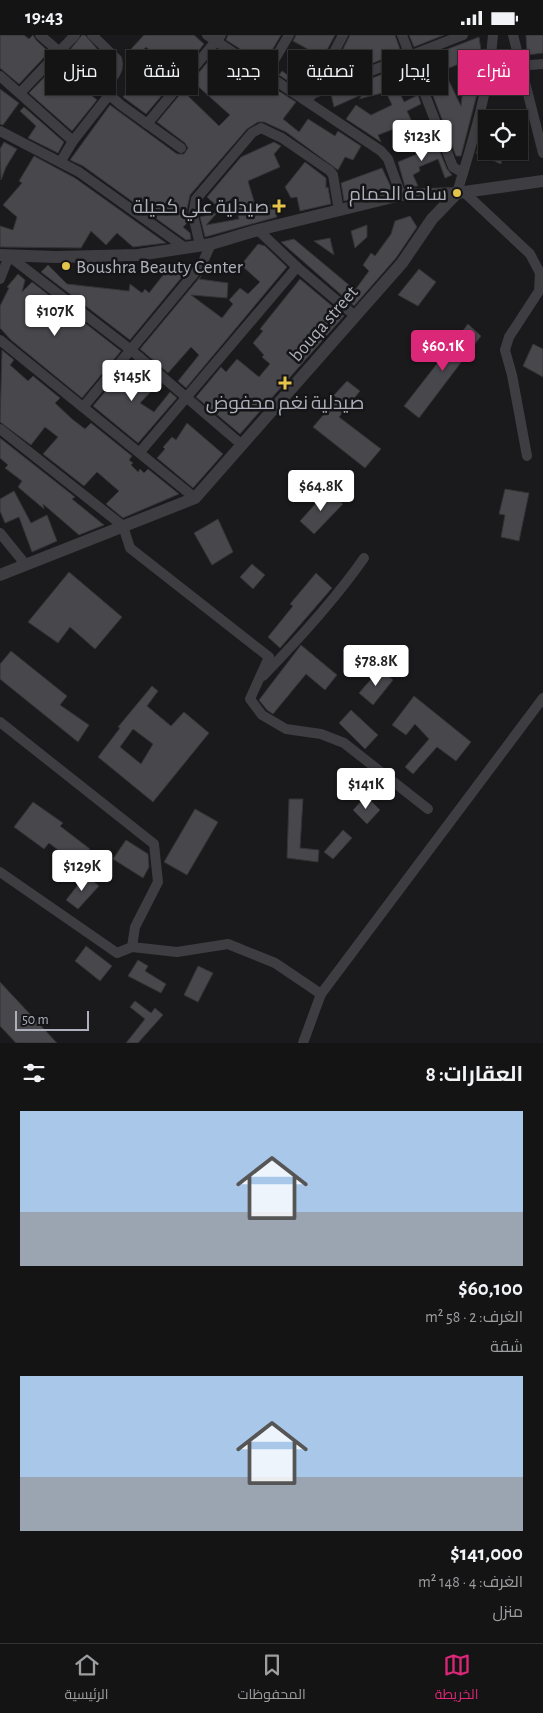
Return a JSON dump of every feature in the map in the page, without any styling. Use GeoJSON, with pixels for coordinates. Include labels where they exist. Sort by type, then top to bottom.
{"type":"FeatureCollection","features":[{"type":"Feature","properties":{"kind":"street"},"geometry":{"type":"LineString","coordinates":[[40,35],[57,50]]}},
{"type":"Feature","properties":{"kind":"street"},"geometry":{"type":"LineString","coordinates":[[59,50],[75,35]]}},
{"type":"Feature","properties":{"kind":"street"},"geometry":{"type":"LineString","coordinates":[[92,35],[108,50]]}},
{"type":"Feature","properties":{"kind":"street"},"geometry":{"type":"LineString","coordinates":[[207,35],[219,38],[235,50]]}},
{"type":"Feature","properties":{"kind":"street"},"geometry":{"type":"LineString","coordinates":[[278,53],[288,35]]}},
{"type":"Feature","properties":{"kind":"street"},"geometry":{"type":"LineString","coordinates":[[310,98],[343,35]]}},
{"type":"Feature","properties":{"kind":"street"},"geometry":{"type":"LineString","coordinates":[[402,35],[409,50]]}},
{"type":"Feature","properties":{"kind":"street"},"geometry":{"type":"LineString","coordinates":[[422,50],[463,35]]}},
{"type":"Feature","properties":{"kind":"street"},"geometry":{"type":"LineString","coordinates":[[492,50],[493,35]]}},
{"type":"Feature","properties":{"kind":"street"},"geometry":{"type":"LineString","coordinates":[[513,35],[516,50]]}},
{"type":"Feature","properties":{"kind":"street"},"geometry":{"type":"LineString","coordinates":[[147,123],[219,38]]}},
{"type":"Feature","properties":{"kind":"street"},"geometry":{"type":"LineString","coordinates":[[116,58],[119,64],[116,74]]}},
{"type":"Feature","properties":{"kind":"street"},"geometry":{"type":"LineString","coordinates":[[529,65],[543,64]]}},
{"type":"Feature","properties":{"kind":"street"},"geometry":{"type":"LineString","coordinates":[[20,93],[45,65]]}},
{"type":"Feature","properties":{"kind":"street"},"geometry":{"type":"LineString","coordinates":[[310,98],[382,67]]}},
{"type":"Feature","properties":{"kind":"street"},"geometry":{"type":"LineString","coordinates":[[0,76],[73,141]]}},
{"type":"Feature","properties":{"kind":"street"},"geometry":{"type":"LineString","coordinates":[[278,81],[310,98],[381,151],[388,159],[401,195]]}},
{"type":"Feature","properties":{"kind":"street"},"geometry":{"type":"LineString","coordinates":[[61,161],[104,95]]}},
{"type":"Feature","properties":{"kind":"street"},"geometry":{"type":"LineString","coordinates":[[110,95],[181,148]]}},
{"type":"Feature","properties":{"kind":"street"},"geometry":{"type":"LineString","coordinates":[[426,95],[453,167],[463,173]]}},
{"type":"Feature","properties":{"kind":"street"},"geometry":{"type":"LineString","coordinates":[[461,192],[463,173],[482,111],[485,95]]}},
{"type":"Feature","properties":{"kind":"street"},"geometry":{"type":"LineString","coordinates":[[528,95],[543,153]]}},
{"type":"Feature","properties":{"kind":"street"},"geometry":{"type":"LineString","coordinates":[[84,406],[202,264],[206,244],[193,215],[196,199],[252,133],[260,128],[282,138],[330,171],[334,181],[339,211]]}},
{"type":"Feature","properties":{"kind":"street"},"geometry":{"type":"LineString","coordinates":[[0,131],[61,161],[184,247]]}},
{"type":"Feature","properties":{"kind":"street"},"geometry":{"type":"LineString","coordinates":[[4,256],[138,255],[206,244],[401,195],[461,192],[543,181]]}},
{"type":"Feature","properties":{"kind":"street"},"geometry":{"type":"LineString","coordinates":[[461,192],[530,254],[540,273],[539,291],[509,337],[505,350],[512,375],[527,456]]}},
{"type":"Feature","properties":{"kind":"street","name":"bouqa street"},"geometry":{"type":"LineString","coordinates":[[0,575],[195,498],[354,315],[402,263],[432,219],[461,192]]}},
{"type":"Feature","properties":{"kind":"street"},"geometry":{"type":"LineString","coordinates":[[258,230],[297,267],[354,315]]}},
{"type":"Feature","properties":{"kind":"street"},"geometry":{"type":"LineString","coordinates":[[4,256],[131,349],[242,445]]}},
{"type":"Feature","properties":{"kind":"street"},"geometry":{"type":"LineString","coordinates":[[0,279],[4,256]]}},
{"type":"Feature","properties":{"kind":"street"},"geometry":{"type":"LineString","coordinates":[[140,452],[297,267]]}},
{"type":"Feature","properties":{"kind":"street"},"geometry":{"type":"LineString","coordinates":[[0,340],[84,406],[195,498]]}},
{"type":"Feature","properties":{"kind":"street"},"geometry":{"type":"LineString","coordinates":[[0,429],[123,526],[130,548],[269,657],[250,699],[262,715],[286,729],[321,734],[344,743],[428,809]]}},
{"type":"Feature","properties":{"kind":"street"},"geometry":{"type":"LineString","coordinates":[[0,533],[26,565]]}},
{"type":"Feature","properties":{"kind":"street"},"geometry":{"type":"LineString","coordinates":[[259,680],[309,630],[335,599],[364,558]]}},
{"type":"Feature","properties":{"kind":"street"},"geometry":{"type":"LineString","coordinates":[[303,1043],[321,994],[543,698]]}},
{"type":"Feature","properties":{"kind":"street"},"geometry":{"type":"LineString","coordinates":[[0,722],[154,844],[158,882],[135,927],[132,947]]}},
{"type":"Feature","properties":{"kind":"street"},"geometry":{"type":"LineString","coordinates":[[0,872],[118,953],[132,947],[177,952],[228,944],[274,963],[321,994]]}},
{"type":"Feature","properties":{"kind":"building"},"geometry":{"type":"Polygon","coordinates":[[[0,35],[24,35],[29,39],[33,35],[47,50],[45,50],[45,56],[19,84],[0,68],[0,35]]]}},
{"type":"Feature","properties":{"kind":"building"},"geometry":{"type":"Polygon","coordinates":[[[82,35],[85,35],[98,50],[70,50],[82,35]]]}},
{"type":"Feature","properties":{"kind":"building"},"geometry":{"type":"Polygon","coordinates":[[[144,35],[194,35],[204,44],[198,51],[150,50],[146,47],[143,50],[131,49],[144,35]]]}},
{"type":"Feature","properties":{"kind":"building"},"geometry":{"type":"Polygon","coordinates":[[[228,35],[281,35],[272,50],[242,50],[226,40],[228,35]]]}},
{"type":"Feature","properties":{"kind":"building"},"geometry":{"type":"Polygon","coordinates":[[[296,35],[335,35],[327,50],[309,50],[293,41],[296,35]]]}},
{"type":"Feature","properties":{"kind":"building"},"geometry":{"type":"Polygon","coordinates":[[[350,35],[395,35],[400,50],[382,50],[382,59],[372,63],[372,50],[342,50],[350,35]]]}},
{"type":"Feature","properties":{"kind":"building"},"geometry":{"type":"Polygon","coordinates":[[[409,35],[444,35],[414,47],[409,35]]]}},
{"type":"Feature","properties":{"kind":"building"},"geometry":{"type":"Polygon","coordinates":[[[526,35],[543,35],[543,53],[529,55],[529,50],[527,50],[526,35]]]}},
{"type":"Feature","properties":{"kind":"building"},"geometry":{"type":"Polygon","coordinates":[[[479,37],[481,50],[458,50],[458,64],[448,68],[448,50],[445,50],[479,37]]]}},
{"type":"Feature","properties":{"kind":"building"},"geometry":{"type":"Polygon","coordinates":[[[208,61],[208,95],[278,95],[278,90],[296,102],[283,119],[299,132],[308,119],[335,136],[338,131],[361,146],[353,160],[345,157],[338,170],[286,132],[264,122],[258,122],[247,129],[190,195],[186,214],[188,222],[183,227],[190,233],[191,239],[186,240],[83,166],[70,160],[110,105],[177,154],[184,154],[188,148],[185,143],[157,122],[180,95],[187,95],[219,126],[230,115],[198,86],[198,74],[208,61]]]}},
{"type":"Feature","properties":{"kind":"building"},"geometry":{"type":"Polygon","coordinates":[[[282,71],[288,75],[288,81],[279,75],[282,71]]]}},
{"type":"Feature","properties":{"kind":"building"},"geometry":{"type":"Polygon","coordinates":[[[382,74],[382,93],[359,99],[362,95],[372,95],[372,78],[382,74]]]}},
{"type":"Feature","properties":{"kind":"building"},"geometry":{"type":"Polygon","coordinates":[[[45,76],[45,95],[91,95],[97,100],[72,131],[29,93],[45,76]]]}},
{"type":"Feature","properties":{"kind":"building"},"geometry":{"type":"Polygon","coordinates":[[[448,79],[461,106],[462,95],[477,95],[461,156],[456,156],[433,95],[448,95],[448,79]]]}},
{"type":"Feature","properties":{"kind":"building"},"geometry":{"type":"Polygon","coordinates":[[[0,89],[19,103],[3,125],[0,124],[0,89]]]}},
{"type":"Feature","properties":{"kind":"building"},"geometry":{"type":"Polygon","coordinates":[[[126,93],[126,95],[162,95],[146,114],[123,97],[126,93]]]}},
{"type":"Feature","properties":{"kind":"building"},"geometry":{"type":"Polygon","coordinates":[[[331,95],[361,95],[334,107],[331,95]]]}},
{"type":"Feature","properties":{"kind":"building"},"geometry":{"type":"Polygon","coordinates":[[[387,95],[401,95],[404,102],[418,95],[421,104],[407,111],[412,122],[378,135],[381,142],[346,119],[356,105],[371,115],[392,105],[387,95]]]}},
{"type":"Feature","properties":{"kind":"building"},"geometry":{"type":"Polygon","coordinates":[[[24,107],[64,142],[58,153],[28,138],[36,126],[20,111],[24,107]]]}},
{"type":"Feature","properties":{"kind":"building"},"geometry":{"type":"Polygon","coordinates":[[[429,125],[447,169],[452,175],[445,178],[438,159],[419,167],[420,171],[413,175],[418,186],[405,187],[398,162],[434,147],[423,129],[429,125]]]}},
{"type":"Feature","properties":{"kind":"building"},"geometry":{"type":"Polygon","coordinates":[[[4,142],[17,149],[6,167],[1,180],[0,149],[4,142]]]}},
{"type":"Feature","properties":{"kind":"building"},"geometry":{"type":"Polygon","coordinates":[[[274,142],[281,146],[274,154],[280,167],[248,181],[256,208],[274,204],[277,217],[205,237],[200,217],[218,212],[206,225],[239,219],[233,197],[221,210],[207,197],[241,157],[274,142]]]}},
{"type":"Feature","properties":{"kind":"building"},"geometry":{"type":"Polygon","coordinates":[[[34,156],[75,178],[166,243],[133,247],[117,233],[106,245],[91,231],[81,248],[0,247],[0,226],[13,230],[17,217],[3,205],[22,183],[19,181],[34,156]]]}},
{"type":"Feature","properties":{"kind":"building"},"geometry":{"type":"Polygon","coordinates":[[[492,160],[501,160],[501,164],[492,160]]]}},
{"type":"Feature","properties":{"kind":"building"},"geometry":{"type":"Polygon","coordinates":[[[305,162],[326,178],[326,188],[328,187],[331,204],[300,211],[297,197],[291,198],[285,187],[305,162]]]}},
{"type":"Feature","properties":{"kind":"building"},"geometry":{"type":"Polygon","coordinates":[[[382,168],[392,189],[344,201],[341,183],[382,168]]]}},
{"type":"Feature","properties":{"kind":"building"},"geometry":{"type":"Polygon","coordinates":[[[410,216],[417,227],[396,258],[354,306],[281,242],[294,239],[355,290],[369,271],[363,265],[371,253],[375,256],[391,234],[395,221],[410,216]]]}},
{"type":"Feature","properties":{"kind":"building"},"geometry":{"type":"Polygon","coordinates":[[[367,225],[367,237],[355,248],[351,231],[367,225]]]}},
{"type":"Feature","properties":{"kind":"building"},"geometry":{"type":"Polygon","coordinates":[[[330,238],[334,255],[314,241],[330,238]]]}},
{"type":"Feature","properties":{"kind":"building"},"geometry":{"type":"Polygon","coordinates":[[[258,244],[265,246],[287,267],[186,388],[178,381],[199,355],[191,347],[168,373],[140,349],[205,271],[199,279],[228,283],[227,298],[191,295],[222,318],[233,304],[229,300],[240,288],[248,294],[260,282],[241,265],[258,244]]]}},
{"type":"Feature","properties":{"kind":"building"},"geometry":{"type":"Polygon","coordinates":[[[48,265],[67,284],[129,291],[130,284],[142,293],[145,289],[149,293],[164,274],[191,266],[130,340],[41,272],[48,265]]]}},
{"type":"Feature","properties":{"kind":"building"},"geometry":{"type":"Polygon","coordinates":[[[419,269],[436,282],[418,306],[398,295],[419,269]]]}},
{"type":"Feature","properties":{"kind":"building"},"geometry":{"type":"Polygon","coordinates":[[[18,274],[25,280],[22,292],[32,282],[121,351],[82,398],[11,340],[0,328],[0,306],[9,288],[7,287],[18,274]]]}},
{"type":"Feature","properties":{"kind":"building"},"geometry":{"type":"Polygon","coordinates":[[[300,279],[344,316],[240,434],[196,397],[221,367],[226,372],[237,359],[259,377],[270,364],[262,357],[264,355],[253,343],[263,331],[260,329],[300,279]]]}},
{"type":"Feature","properties":{"kind":"building"},"geometry":{"type":"Polygon","coordinates":[[[468,324],[481,336],[419,418],[404,406],[468,324]]]}},
{"type":"Feature","properties":{"kind":"building"},"geometry":{"type":"Polygon","coordinates":[[[533,344],[543,349],[543,377],[523,366],[533,344]]]}},
{"type":"Feature","properties":{"kind":"building"},"geometry":{"type":"Polygon","coordinates":[[[2,350],[14,360],[10,365],[28,381],[33,376],[60,398],[55,403],[72,419],[85,429],[91,423],[132,456],[129,460],[138,472],[140,469],[144,473],[148,469],[179,494],[123,518],[106,504],[119,491],[97,472],[84,486],[43,454],[58,437],[45,427],[31,445],[0,422],[2,350]]]}},
{"type":"Feature","properties":{"kind":"building"},"geometry":{"type":"Polygon","coordinates":[[[132,360],[159,383],[140,403],[154,412],[170,392],[177,398],[138,443],[93,406],[132,360]]]}},
{"type":"Feature","properties":{"kind":"building"},"geometry":{"type":"Polygon","coordinates":[[[347,381],[360,391],[339,417],[381,449],[365,468],[313,427],[337,399],[334,395],[347,381]]]}},
{"type":"Feature","properties":{"kind":"building"},"geometry":{"type":"Polygon","coordinates":[[[187,423],[223,454],[193,488],[157,458],[165,449],[163,447],[172,437],[176,440],[187,423]]]}},
{"type":"Feature","properties":{"kind":"building"},"geometry":{"type":"Polygon","coordinates":[[[0,438],[75,497],[72,499],[104,525],[79,535],[43,504],[44,509],[18,487],[22,481],[5,468],[8,465],[0,458],[0,438]]]}},
{"type":"Feature","properties":{"kind":"building"},"geometry":{"type":"Polygon","coordinates":[[[505,489],[529,493],[519,541],[501,537],[505,515],[499,514],[505,489]]]}},
{"type":"Feature","properties":{"kind":"building"},"geometry":{"type":"Polygon","coordinates":[[[14,491],[31,523],[47,515],[57,541],[32,552],[19,517],[5,523],[0,511],[0,499],[14,491]]]}},
{"type":"Feature","properties":{"kind":"building"},"geometry":{"type":"Polygon","coordinates":[[[327,491],[343,504],[314,534],[300,521],[327,491]]]}},
{"type":"Feature","properties":{"kind":"building"},"geometry":{"type":"Polygon","coordinates":[[[218,519],[233,552],[212,565],[194,533],[218,519]]]}},
{"type":"Feature","properties":{"kind":"building"},"geometry":{"type":"Polygon","coordinates":[[[252,564],[265,575],[253,589],[240,577],[252,564]]]}},
{"type":"Feature","properties":{"kind":"building"},"geometry":{"type":"Polygon","coordinates":[[[69,572],[122,617],[95,649],[70,627],[58,643],[28,622],[69,572]]]}},
{"type":"Feature","properties":{"kind":"building"},"geometry":{"type":"Polygon","coordinates":[[[316,573],[332,588],[280,648],[268,637],[293,606],[290,604],[316,573]]]}},
{"type":"Feature","properties":{"kind":"building"},"geometry":{"type":"Polygon","coordinates":[[[301,645],[337,675],[325,690],[306,674],[273,714],[259,700],[301,645]]]}},
{"type":"Feature","properties":{"kind":"building"},"geometry":{"type":"Polygon","coordinates":[[[11,651],[67,696],[60,705],[89,725],[78,742],[0,679],[0,664],[11,651]]]}},
{"type":"Feature","properties":{"kind":"building"},"geometry":{"type":"Polygon","coordinates":[[[380,669],[393,680],[373,705],[359,693],[380,669]]]}},
{"type":"Feature","properties":{"kind":"building"},"geometry":{"type":"Polygon","coordinates":[[[152,686],[158,691],[147,706],[171,726],[184,712],[209,733],[153,802],[98,757],[120,728],[118,727],[152,686]],[[133,729],[120,747],[141,764],[153,744],[133,729]]]}},
{"type":"Feature","properties":{"kind":"building"},"geometry":{"type":"Polygon","coordinates":[[[414,696],[471,742],[456,761],[437,747],[413,774],[405,767],[429,739],[415,724],[406,735],[392,725],[414,696]]]}},
{"type":"Feature","properties":{"kind":"building"},"geometry":{"type":"Polygon","coordinates":[[[351,710],[378,735],[365,749],[339,723],[351,710]]]}},
{"type":"Feature","properties":{"kind":"building"},"geometry":{"type":"Polygon","coordinates":[[[366,796],[380,810],[367,824],[353,810],[366,796]]]}},
{"type":"Feature","properties":{"kind":"building"},"geometry":{"type":"Polygon","coordinates":[[[289,799],[303,799],[300,848],[319,850],[318,862],[287,858],[289,799]]]}},
{"type":"Feature","properties":{"kind":"building"},"geometry":{"type":"Polygon","coordinates":[[[33,802],[63,823],[60,826],[90,849],[76,867],[65,858],[66,856],[49,843],[44,849],[14,827],[33,802]]]}},
{"type":"Feature","properties":{"kind":"building"},"geometry":{"type":"Polygon","coordinates":[[[195,809],[218,822],[187,875],[164,862],[195,809]]]}},
{"type":"Feature","properties":{"kind":"building"},"geometry":{"type":"Polygon","coordinates":[[[343,830],[352,838],[333,859],[324,852],[343,830]]]}},
{"type":"Feature","properties":{"kind":"building"},"geometry":{"type":"Polygon","coordinates":[[[126,840],[148,854],[149,867],[143,878],[113,859],[126,840]]]}},
{"type":"Feature","properties":{"kind":"building"},"geometry":{"type":"Polygon","coordinates":[[[86,875],[99,886],[78,909],[66,900],[86,875]]]}},
{"type":"Feature","properties":{"kind":"building"},"geometry":{"type":"Polygon","coordinates":[[[86,946],[112,966],[100,981],[75,961],[86,946]]]}},
{"type":"Feature","properties":{"kind":"building"},"geometry":{"type":"Polygon","coordinates":[[[138,960],[148,966],[145,971],[166,984],[161,993],[128,976],[138,960]]]}},
{"type":"Feature","properties":{"kind":"building"},"geometry":{"type":"Polygon","coordinates":[[[198,966],[213,973],[198,1002],[184,995],[198,966]]]}},
{"type":"Feature","properties":{"kind":"building"},"geometry":{"type":"Polygon","coordinates":[[[0,982],[57,1043],[16,1043],[0,1026],[0,982]]]}},
{"type":"Feature","properties":{"kind":"building"},"geometry":{"type":"Polygon","coordinates":[[[135,1001],[151,1013],[155,1008],[163,1015],[138,1043],[126,1043],[145,1019],[130,1007],[135,1001]]]}},
{"type":"Feature","properties":{"kind":"place","name":"ساحة الحمام"},"geometry":{"type":"Point","coordinates":[457,193]}},
{"type":"Feature","properties":{"kind":"place","name":"صيدلية علي كحيلة"},"geometry":{"type":"Point","coordinates":[279,206]}},
{"type":"Feature","properties":{"kind":"place","name":"Boushra Beauty Center"},"geometry":{"type":"Point","coordinates":[66,266]}},
{"type":"Feature","properties":{"kind":"place","name":"صيدلية نغم محفوض"},"geometry":{"type":"Point","coordinates":[285,383]}}]}
